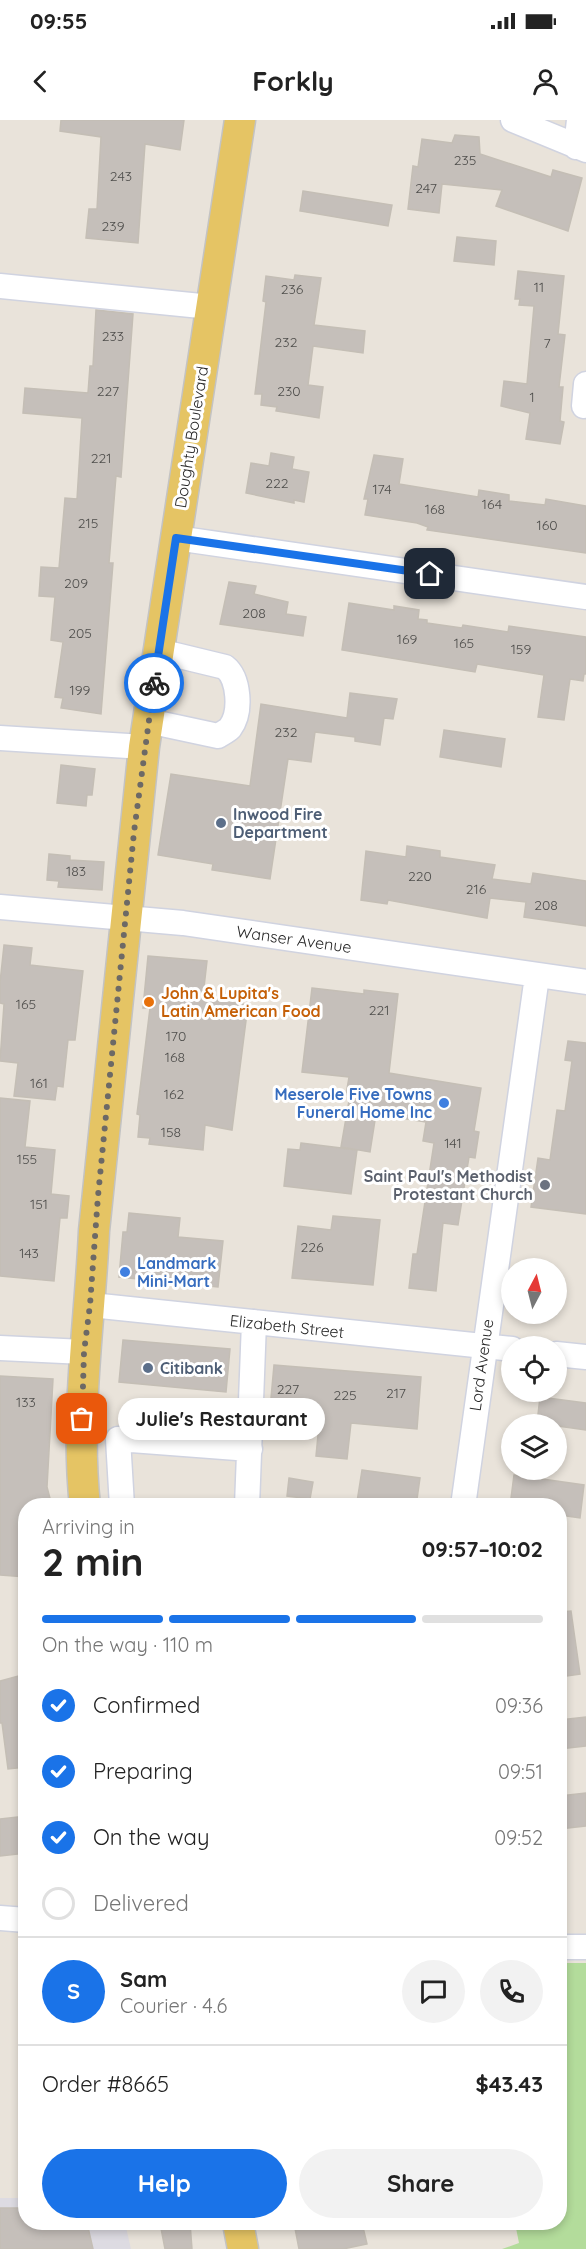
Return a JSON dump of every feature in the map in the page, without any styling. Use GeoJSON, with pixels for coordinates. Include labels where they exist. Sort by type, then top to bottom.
{"type":"FeatureCollection","features":[{"type":"Feature","properties":{"kind":"main road","name":"Doughty Boulevard"},"geometry":{"type":"LineString","coordinates":[[84,1498],[80,1463],[84,1352],[125,918],[146,734],[240,120]]}},
{"type":"Feature","properties":{"kind":"main road"},"geometry":{"type":"LineString","coordinates":[[239,2230],[243,2249]]}},
{"type":"Feature","properties":{"kind":"street"},"geometry":{"type":"LineString","coordinates":[[513,120],[581,148],[579,120]]}},
{"type":"Feature","properties":{"kind":"street"},"geometry":{"type":"LineString","coordinates":[[0,286],[211,307]]}},
{"type":"Feature","properties":{"kind":"street"},"geometry":{"type":"LineString","coordinates":[[176,538],[586,597]]}},
{"type":"Feature","properties":{"kind":"street"},"geometry":{"type":"LineString","coordinates":[[0,738],[146,734],[218,736],[230,728],[235,713],[237,685],[233,674],[225,666],[159,651]]}},
{"type":"Feature","properties":{"kind":"street","name":"Wanser Avenue"},"geometry":{"type":"LineString","coordinates":[[0,907],[183,923],[586,982]]}},
{"type":"Feature","properties":{"kind":"street","name":"Lord Avenue"},"geometry":{"type":"LineString","coordinates":[[464,1498],[537,976]]}},
{"type":"Feature","properties":{"kind":"street","name":"Elizabeth Street"},"geometry":{"type":"LineString","coordinates":[[90,1305],[501,1348]]}},
{"type":"Feature","properties":{"kind":"street"},"geometry":{"type":"LineString","coordinates":[[247,1498],[254,1322]]}},
{"type":"Feature","properties":{"kind":"street"},"geometry":{"type":"LineString","coordinates":[[0,1348],[84,1352]]}},
{"type":"Feature","properties":{"kind":"street"},"geometry":{"type":"LineString","coordinates":[[567,1355],[586,1357]]}},
{"type":"Feature","properties":{"kind":"street"},"geometry":{"type":"LineString","coordinates":[[122,1498],[118,1439],[250,1449]]}},
{"type":"Feature","properties":{"kind":"street"},"geometry":{"type":"LineString","coordinates":[[0,1918],[18,1919]]}},
{"type":"Feature","properties":{"kind":"street"},"geometry":{"type":"LineString","coordinates":[[567,1947],[586,1947]]}},
{"type":"Feature","properties":{"kind":"shaded area"},"geometry":{"type":"Polygon","coordinates":[[[0,2198],[18,2198],[18,2230],[127,2230],[131,2249],[0,2249],[0,2198]]]}},
{"type":"Feature","properties":{"kind":"green space"},"geometry":{"type":"Polygon","coordinates":[[[567,1963],[586,1963],[586,2249],[502,2249],[519,2243],[516,2230],[567,2230],[567,1963]]]}},
{"type":"Feature","properties":{"kind":"building"},"geometry":{"type":"Polygon","coordinates":[[[61,120],[184,120],[180,150],[145,144],[138,243],[86,238],[89,209],[97,209],[101,137],[60,131],[61,120]]]}},
{"type":"Feature","properties":{"kind":"building"},"geometry":{"type":"Polygon","coordinates":[[[455,135],[479,137],[480,154],[551,177],[553,170],[582,178],[568,231],[496,206],[502,190],[442,184],[439,213],[408,209],[413,166],[418,167],[422,139],[452,143],[455,135]]]}},
{"type":"Feature","properties":{"kind":"building"},"geometry":{"type":"Polygon","coordinates":[[[303,191],[392,205],[388,226],[300,211],[303,191]]]}},
{"type":"Feature","properties":{"kind":"building"},"geometry":{"type":"Polygon","coordinates":[[[457,237],[496,241],[494,265],[454,261],[457,237]]]}},
{"type":"Feature","properties":{"kind":"building"},"geometry":{"type":"Polygon","coordinates":[[[518,271],[564,276],[558,334],[565,335],[559,387],[563,387],[560,421],[564,422],[560,444],[526,439],[530,413],[501,406],[504,381],[527,384],[534,306],[519,305],[520,299],[515,299],[518,271]]]}},
{"type":"Feature","properties":{"kind":"building"},"geometry":{"type":"Polygon","coordinates":[[[295,275],[321,278],[314,325],[365,331],[363,353],[313,346],[308,385],[323,387],[319,418],[276,411],[277,407],[261,405],[262,394],[255,394],[266,302],[263,301],[266,276],[294,280],[295,275]]]}},
{"type":"Feature","properties":{"kind":"building"},"geometry":{"type":"Polygon","coordinates":[[[96,310],[133,314],[121,477],[116,476],[109,563],[113,563],[101,714],[61,708],[63,698],[55,697],[63,642],[51,640],[55,597],[39,596],[41,567],[59,568],[65,498],[77,499],[82,418],[23,413],[25,388],[88,393],[90,366],[93,366],[96,310]]]}},
{"type":"Feature","properties":{"kind":"building"},"geometry":{"type":"Polygon","coordinates":[[[271,453],[294,457],[292,469],[309,472],[304,502],[294,500],[294,503],[246,493],[251,463],[269,466],[271,453]]]}},
{"type":"Feature","properties":{"kind":"building"},"geometry":{"type":"Polygon","coordinates":[[[374,455],[403,459],[399,484],[478,497],[479,490],[509,495],[509,501],[545,505],[546,499],[586,506],[586,553],[427,530],[428,527],[417,523],[365,515],[368,499],[364,499],[374,455]]]}},
{"type":"Feature","properties":{"kind":"building"},"geometry":{"type":"Polygon","coordinates":[[[229,582],[256,586],[254,594],[288,602],[286,614],[306,617],[303,636],[220,624],[229,582]]]}},
{"type":"Feature","properties":{"kind":"building"},"geometry":{"type":"Polygon","coordinates":[[[349,603],[394,610],[394,606],[419,610],[418,619],[427,620],[427,623],[462,628],[463,625],[508,632],[509,626],[586,637],[586,674],[584,674],[583,681],[570,679],[564,720],[538,717],[544,675],[477,664],[475,672],[342,650],[349,603]]]}},
{"type":"Feature","properties":{"kind":"building","name":"Inwood Fire Department"},"geometry":{"type":"Polygon","coordinates":[[[350,693],[397,699],[393,719],[384,718],[380,745],[355,741],[355,737],[315,732],[311,762],[288,759],[270,879],[212,870],[213,864],[158,855],[171,774],[250,786],[261,704],[347,718],[350,693]]]}},
{"type":"Feature","properties":{"kind":"building"},"geometry":{"type":"Polygon","coordinates":[[[444,730],[505,739],[501,767],[440,757],[444,730]]]}},
{"type":"Feature","properties":{"kind":"building"},"geometry":{"type":"Polygon","coordinates":[[[61,765],[95,769],[92,795],[87,795],[86,806],[57,803],[61,765]]]}},
{"type":"Feature","properties":{"kind":"building"},"geometry":{"type":"Polygon","coordinates":[[[407,846],[440,851],[440,857],[495,865],[492,879],[531,884],[533,873],[586,881],[586,926],[524,917],[526,902],[490,898],[487,918],[388,900],[387,904],[361,900],[366,851],[406,857],[407,846]]]}},
{"type":"Feature","properties":{"kind":"building"},"geometry":{"type":"Polygon","coordinates":[[[49,854],[70,856],[70,860],[104,862],[102,890],[58,887],[59,881],[47,880],[49,854]]]}},
{"type":"Feature","properties":{"kind":"building"},"geometry":{"type":"Polygon","coordinates":[[[4,945],[32,948],[30,965],[83,971],[75,1040],[68,1040],[63,1087],[57,1086],[55,1100],[14,1096],[18,1063],[0,1061],[4,1004],[0,1003],[0,983],[4,945]]]}},
{"type":"Feature","properties":{"kind":"building"},"geometry":{"type":"Polygon","coordinates":[[[148,956],[207,961],[203,996],[248,1005],[232,1130],[205,1125],[203,1150],[149,1144],[150,1138],[138,1137],[140,1115],[137,1114],[150,1008],[143,1008],[148,956]]]}},
{"type":"Feature","properties":{"kind":"building"},"geometry":{"type":"Polygon","coordinates":[[[312,988],[364,994],[364,990],[398,994],[389,1073],[481,1088],[474,1131],[479,1132],[475,1158],[469,1157],[458,1225],[443,1223],[436,1291],[409,1288],[413,1254],[417,1254],[434,1143],[423,1141],[426,1122],[376,1114],[370,1152],[341,1147],[350,1095],[346,1095],[349,1077],[302,1072],[312,988]]]}},
{"type":"Feature","properties":{"kind":"building"},"geometry":{"type":"Polygon","coordinates":[[[568,1041],[586,1043],[586,1214],[531,1207],[538,1158],[550,1160],[557,1110],[565,1111],[572,1061],[565,1060],[568,1041]]]}},
{"type":"Feature","properties":{"kind":"building"},"geometry":{"type":"Polygon","coordinates":[[[0,1098],[30,1101],[25,1147],[55,1150],[51,1194],[69,1196],[67,1218],[60,1218],[54,1281],[0,1276],[0,1098]]]}},
{"type":"Feature","properties":{"kind":"building"},"geometry":{"type":"Polygon","coordinates":[[[301,1143],[357,1150],[351,1194],[284,1186],[288,1149],[300,1150],[301,1143]]]}},
{"type":"Feature","properties":{"kind":"building"},"geometry":{"type":"Polygon","coordinates":[[[129,1213],[180,1218],[178,1237],[223,1241],[218,1287],[119,1277],[123,1232],[127,1232],[129,1213]]]}},
{"type":"Feature","properties":{"kind":"building"},"geometry":{"type":"Polygon","coordinates":[[[333,1216],[380,1220],[373,1285],[292,1278],[298,1226],[331,1230],[333,1216]]]}},
{"type":"Feature","properties":{"kind":"building"},"geometry":{"type":"Polygon","coordinates":[[[123,1340],[230,1349],[226,1392],[119,1382],[123,1340]]]}},
{"type":"Feature","properties":{"kind":"building"},"geometry":{"type":"Polygon","coordinates":[[[274,1365],[421,1377],[417,1429],[351,1423],[347,1459],[316,1456],[320,1414],[270,1409],[274,1365]]]}},
{"type":"Feature","properties":{"kind":"building"},"geometry":{"type":"Polygon","coordinates":[[[0,1376],[53,1379],[47,1487],[50,1498],[18,1498],[18,1576],[0,1575],[0,1376]]]}},
{"type":"Feature","properties":{"kind":"building"},"geometry":{"type":"Polygon","coordinates":[[[567,1401],[586,1403],[586,1430],[567,1427],[567,1414],[538,1414],[539,1402],[567,1401]]]}},
{"type":"Feature","properties":{"kind":"building"},"geometry":{"type":"Polygon","coordinates":[[[362,1470],[420,1478],[417,1498],[358,1498],[362,1470]]]}},
{"type":"Feature","properties":{"kind":"building"},"geometry":{"type":"Polygon","coordinates":[[[289,1478],[313,1482],[310,1498],[287,1496],[289,1478]]]}},
{"type":"Feature","properties":{"kind":"building"},"geometry":{"type":"Polygon","coordinates":[[[513,1480],[549,1480],[584,1485],[580,1518],[567,1516],[567,1498],[511,1498],[513,1480]]]}},
{"type":"Feature","properties":{"kind":"building"},"geometry":{"type":"Polygon","coordinates":[[[567,1611],[571,1611],[580,1674],[567,1676],[567,1611]]]}},
{"type":"Feature","properties":{"kind":"building"},"geometry":{"type":"Polygon","coordinates":[[[18,1676],[18,1768],[8,1769],[2,1723],[0,1723],[0,1681],[18,1676]]]}},
{"type":"Feature","properties":{"kind":"building"},"geometry":{"type":"Polygon","coordinates":[[[586,1717],[586,1746],[567,1748],[567,1719],[586,1717]]]}},
{"type":"Feature","properties":{"kind":"building"},"geometry":{"type":"Polygon","coordinates":[[[586,1793],[586,1826],[567,1828],[567,1795],[586,1793]]]}},
{"type":"Feature","properties":{"kind":"building"},"geometry":{"type":"Polygon","coordinates":[[[18,1817],[18,1854],[0,1856],[0,1819],[18,1817]]]}},
{"type":"Feature","properties":{"kind":"building"},"geometry":{"type":"Polygon","coordinates":[[[0,2208],[18,2208],[18,2230],[89,2230],[93,2249],[0,2249],[0,2208]]]}},
{"type":"Feature","properties":{"kind":"building"},"geometry":{"type":"Polygon","coordinates":[[[161,2230],[191,2230],[192,2249],[165,2249],[161,2230]]]}},
{"type":"Feature","properties":{"kind":"building"},"geometry":{"type":"Polygon","coordinates":[[[295,2230],[364,2230],[367,2244],[343,2249],[299,2249],[295,2230]]]}},
{"type":"Feature","properties":{"kind":"way so far"},"geometry":{"type":"LineString","coordinates":[[82,1419],[84,1352],[90,1305],[94,1230],[134,832],[154,683]]}},
{"type":"Feature","properties":{"kind":"place","name":"Inwood Fire Department"},"geometry":{"type":"Point","coordinates":[221,823]}},
{"type":"Feature","properties":{"kind":"place","name":"John & Lupita's Latin American Food"},"geometry":{"type":"Point","coordinates":[149,1002]}},
{"type":"Feature","properties":{"kind":"place","name":"Meserole Five Towns Funeral Home Inc"},"geometry":{"type":"Point","coordinates":[444,1103]}},
{"type":"Feature","properties":{"kind":"place","name":"Saint Paul's Methodist Protestant Church"},"geometry":{"type":"Point","coordinates":[545,1185]}},
{"type":"Feature","properties":{"kind":"place","name":"Landmark Mini-Mart"},"geometry":{"type":"Point","coordinates":[125,1272]}},
{"type":"Feature","properties":{"kind":"place","name":"Citibank"},"geometry":{"type":"Point","coordinates":[148,1368]}},
{"type":"Feature","properties":{"kind":"place","name":"Julie's Restaurant"},"geometry":{"type":"Point","coordinates":[82,1419]}},
{"type":"Feature","properties":{"kind":"route"},"geometry":{"type":"LineString","coordinates":[[154,683],[176,538],[430,574]]}}]}
